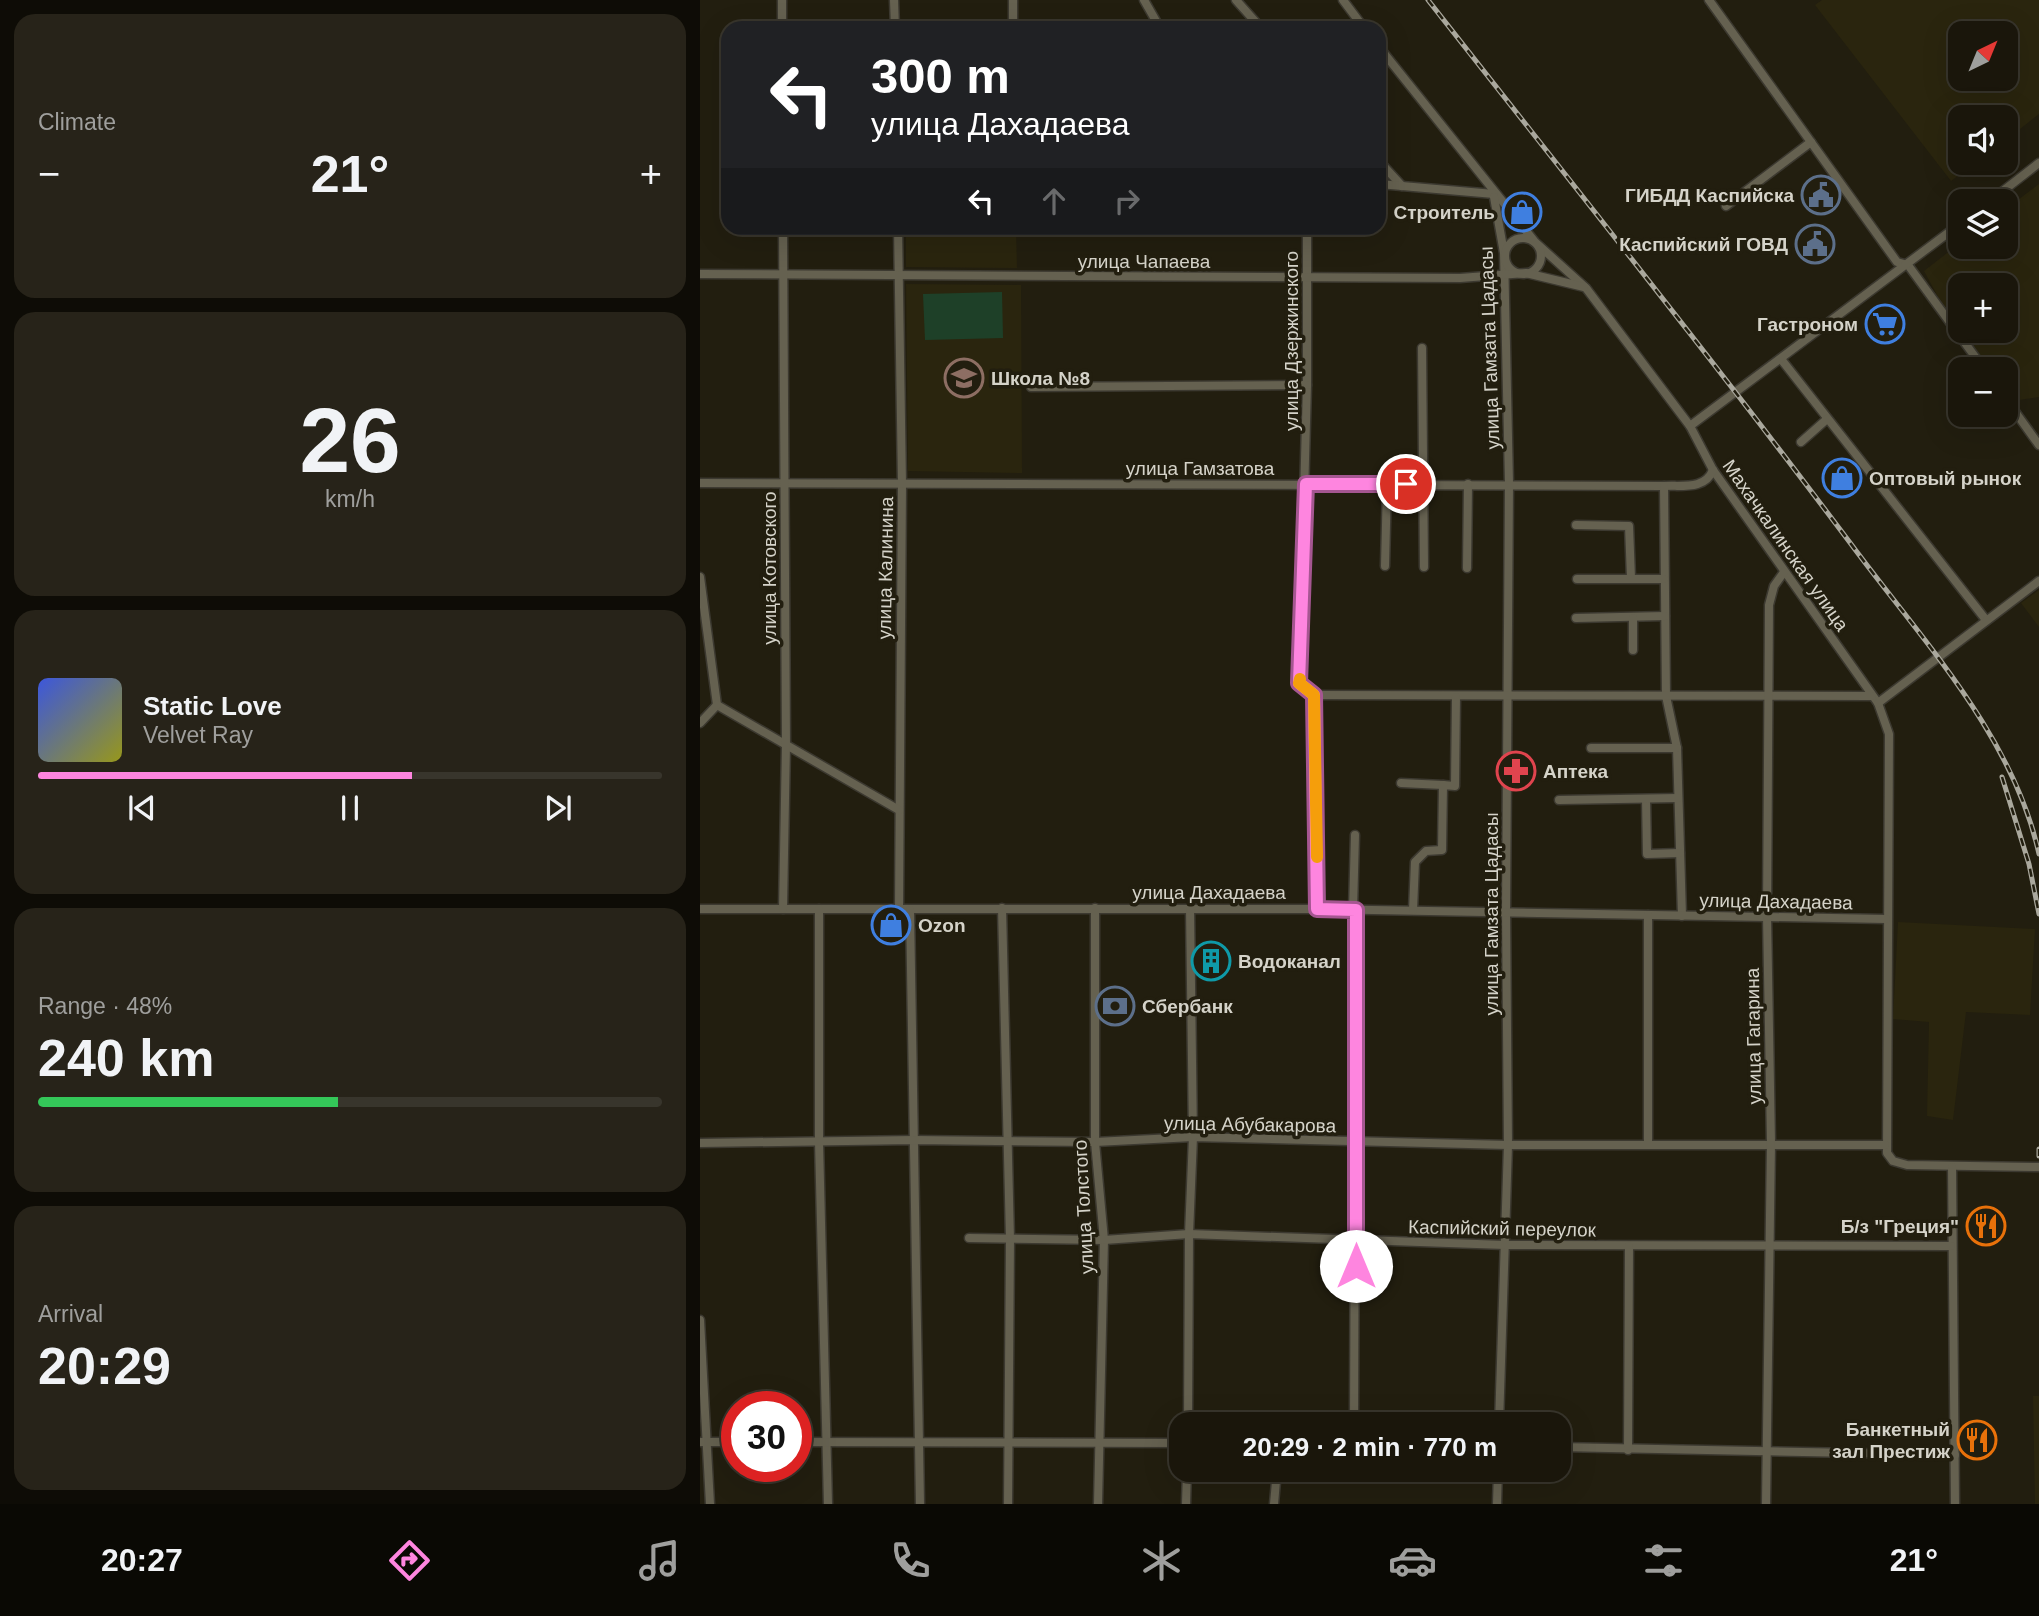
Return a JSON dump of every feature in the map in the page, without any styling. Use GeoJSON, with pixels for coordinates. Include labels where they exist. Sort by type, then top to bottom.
{"type":"FeatureCollection","features":[{"type":"Feature","properties":{"kind":"street"},"geometry":{"type":"LineString","coordinates":[[782,0],[782,21]]}},
{"type":"Feature","properties":{"kind":"street"},"geometry":{"type":"LineString","coordinates":[[894,0],[895,21]]}},
{"type":"Feature","properties":{"kind":"street"},"geometry":{"type":"LineString","coordinates":[[1013,0],[1013,21]]}},
{"type":"Feature","properties":{"kind":"street"},"geometry":{"type":"LineString","coordinates":[[1144,0],[1156,21]]}},
{"type":"Feature","properties":{"kind":"street"},"geometry":{"type":"LineString","coordinates":[[1236,0],[1255,21]]}},
{"type":"Feature","properties":{"kind":"street"},"geometry":{"type":"LineString","coordinates":[[1343,0],[1359,21]]}},
{"type":"Feature","properties":{"kind":"street"},"geometry":{"type":"LineString","coordinates":[[1709,0],[1897,262],[1908,264],[1975,357]]}},
{"type":"Feature","properties":{"kind":"street","name":"Махачкалинская улица"},"geometry":{"type":"LineString","coordinates":[[1386,56],[1535,242],[1586,288],[1690,426],[1713,470],[1875,699],[1889,734],[1885,1145],[1893,1161],[1907,1165],[1952,1167]]}},
{"type":"Feature","properties":{"kind":"street"},"geometry":{"type":"LineString","coordinates":[[1726,206],[1811,142]]}},
{"type":"Feature","properties":{"kind":"street"},"geometry":{"type":"LineString","coordinates":[[2005,189],[2039,163]]}},
{"type":"Feature","properties":{"kind":"street"},"geometry":{"type":"LineString","coordinates":[[1386,169],[1402,186]]}},
{"type":"Feature","properties":{"kind":"street"},"geometry":{"type":"LineString","coordinates":[[1386,185],[1494,194]]}},
{"type":"Feature","properties":{"kind":"street","name":"улица Гамзата Цадасы"},"geometry":{"type":"LineString","coordinates":[[1494,194],[1504,253],[1509,483],[1507,1144],[1499,1412]]}},
{"type":"Feature","properties":{"kind":"street"},"geometry":{"type":"LineString","coordinates":[[1690,426],[1948,233]]}},
{"type":"Feature","properties":{"kind":"street","name":"улица Котовского"},"geometry":{"type":"LineString","coordinates":[[783,235],[786,744],[783,909]]}},
{"type":"Feature","properties":{"kind":"street","name":"улица Калинина"},"geometry":{"type":"LineString","coordinates":[[898,235],[902,484],[900,909]]}},
{"type":"Feature","properties":{"kind":"street","name":"улица Дзержинского"},"geometry":{"type":"LineString","coordinates":[[1307,235],[1306,484],[1299,683],[1314,695],[1317,909]]}},
{"type":"Feature","properties":{"kind":"street"},"geometry":{"type":"LineString","coordinates":[[1519,238],[1535,242],[1541,258],[1536,268],[1526,273],[1511,268],[1504,253],[1510,244],[1519,238]]}},
{"type":"Feature","properties":{"kind":"street","name":"улица Чапаева"},"geometry":{"type":"LineString","coordinates":[[700,274],[1460,278],[1526,273],[1586,288]]}},
{"type":"Feature","properties":{"kind":"street"},"geometry":{"type":"LineString","coordinates":[[1422,348],[1426,484],[1424,567]]}},
{"type":"Feature","properties":{"kind":"street"},"geometry":{"type":"LineString","coordinates":[[1780,359],[1986,620]]}},
{"type":"Feature","properties":{"kind":"street"},"geometry":{"type":"LineString","coordinates":[[1031,387],[1307,385]]}},
{"type":"Feature","properties":{"kind":"street"},"geometry":{"type":"LineString","coordinates":[[2018,416],[2039,445]]}},
{"type":"Feature","properties":{"kind":"street"},"geometry":{"type":"LineString","coordinates":[[1801,442],[1827,419]]}},
{"type":"Feature","properties":{"kind":"street","name":"улица Гамзатова"},"geometry":{"type":"LineString","coordinates":[[700,483],[1509,483],[1664,486],[1701,484],[1709,480],[1713,470]]}},
{"type":"Feature","properties":{"kind":"street"},"geometry":{"type":"LineString","coordinates":[[1385,566],[1387,484]]}},
{"type":"Feature","properties":{"kind":"street"},"geometry":{"type":"LineString","coordinates":[[1467,568],[1468,484]]}},
{"type":"Feature","properties":{"kind":"street"},"geometry":{"type":"LineString","coordinates":[[1664,486],[1666,696],[1677,748],[1682,916]]}},
{"type":"Feature","properties":{"kind":"street"},"geometry":{"type":"LineString","coordinates":[[1576,525],[1629,526],[1631,578]]}},
{"type":"Feature","properties":{"kind":"street","name":"улица Гагарина"},"geometry":{"type":"LineString","coordinates":[[1766,1504],[1771,1143],[1767,916],[1770,597],[1784,572]]}},
{"type":"Feature","properties":{"kind":"street"},"geometry":{"type":"LineString","coordinates":[[700,577],[717,705]]}},
{"type":"Feature","properties":{"kind":"street"},"geometry":{"type":"LineString","coordinates":[[1577,579],[1664,579]]}},
{"type":"Feature","properties":{"kind":"street"},"geometry":{"type":"LineString","coordinates":[[1314,695],[1769,696],[1875,699],[2039,581]]}},
{"type":"Feature","properties":{"kind":"street"},"geometry":{"type":"LineString","coordinates":[[1576,618],[1665,616]]}},
{"type":"Feature","properties":{"kind":"street"},"geometry":{"type":"LineString","coordinates":[[1633,618],[1633,650]]}},
{"type":"Feature","properties":{"kind":"street"},"geometry":{"type":"LineString","coordinates":[[1402,783],[1455,786],[1456,697]]}},
{"type":"Feature","properties":{"kind":"street"},"geometry":{"type":"LineString","coordinates":[[717,705],[899,810]]}},
{"type":"Feature","properties":{"kind":"street"},"geometry":{"type":"LineString","coordinates":[[700,723],[717,705]]}},
{"type":"Feature","properties":{"kind":"street"},"geometry":{"type":"LineString","coordinates":[[1591,748],[1677,748]]}},
{"type":"Feature","properties":{"kind":"street"},"geometry":{"type":"LineString","coordinates":[[1413,910],[1415,862],[1426,851],[1443,850],[1443,785]]}},
{"type":"Feature","properties":{"kind":"street"},"geometry":{"type":"LineString","coordinates":[[1559,800],[1678,798]]}},
{"type":"Feature","properties":{"kind":"street"},"geometry":{"type":"LineString","coordinates":[[1646,799],[1647,854],[1680,853]]}},
{"type":"Feature","properties":{"kind":"street"},"geometry":{"type":"LineString","coordinates":[[1354,1412],[1357,1240],[1355,835]]}},
{"type":"Feature","properties":{"kind":"street"},"geometry":{"type":"LineString","coordinates":[[1002,908],[1010,1239],[1008,1504]]}},
{"type":"Feature","properties":{"kind":"street","name":"улица Толстого"},"geometry":{"type":"LineString","coordinates":[[1095,908],[1096,1142],[1104,1240],[1098,1504]]}},
{"type":"Feature","properties":{"kind":"street"},"geometry":{"type":"LineString","coordinates":[[1188,1412],[1189,1234],[1193,1137],[1190,908]]}},
{"type":"Feature","properties":{"kind":"street","name":"улица Дахадаева"},"geometry":{"type":"LineString","coordinates":[[700,909],[1317,909],[1886,919]]}},
{"type":"Feature","properties":{"kind":"street"},"geometry":{"type":"LineString","coordinates":[[818,909],[819,1142],[828,1504]]}},
{"type":"Feature","properties":{"kind":"street"},"geometry":{"type":"LineString","coordinates":[[910,910],[920,1504]]}},
{"type":"Feature","properties":{"kind":"street"},"geometry":{"type":"LineString","coordinates":[[1648,915],[1648,1144]]}},
{"type":"Feature","properties":{"kind":"street","name":"улица Абубакарова"},"geometry":{"type":"LineString","coordinates":[[700,1143],[914,1140],[1096,1142],[1193,1137],[1507,1144],[1885,1145]]}},
{"type":"Feature","properties":{"kind":"street"},"geometry":{"type":"LineString","coordinates":[[1955,1504],[1952,1167],[2039,1167]]}},
{"type":"Feature","properties":{"kind":"street","name":"Каспийский переулок"},"geometry":{"type":"LineString","coordinates":[[970,1238],[1104,1240],[1189,1234],[1505,1245],[1951,1246]]}},
{"type":"Feature","properties":{"kind":"street"},"geometry":{"type":"LineString","coordinates":[[1628,1450],[1629,1246]]}},
{"type":"Feature","properties":{"kind":"street"},"geometry":{"type":"LineString","coordinates":[[700,1320],[704,1443],[710,1504]]}},
{"type":"Feature","properties":{"kind":"street"},"geometry":{"type":"LineString","coordinates":[[812,1442],[1169,1443]]}},
{"type":"Feature","properties":{"kind":"street"},"geometry":{"type":"LineString","coordinates":[[1571,1448],[1955,1455]]}},
{"type":"Feature","properties":{"kind":"street"},"geometry":{"type":"LineString","coordinates":[[1186,1504],[1187,1482]]}},
{"type":"Feature","properties":{"kind":"street"},"geometry":{"type":"LineString","coordinates":[[1275,1504],[1276,1482]]}},
{"type":"Feature","properties":{"kind":"street"},"geometry":{"type":"LineString","coordinates":[[1497,1504],[1498,1482]]}},
{"type":"Feature","properties":{"kind":"shaded area"},"geometry":{"type":"Polygon","coordinates":[[[1822,0],[2039,0],[2039,114],[2018,131],[2018,105],[1948,105],[1948,175],[1959,175],[1951,181],[1815,5],[1822,0]]]}},
{"type":"Feature","properties":{"kind":"shaded area"},"geometry":{"type":"Polygon","coordinates":[[[2039,184],[2039,397],[2018,400],[2018,357],[1971,357],[1963,343],[2018,343],[2018,273],[1948,273],[1948,315],[1924,271],[1948,252],[1948,259],[2018,259],[2018,200],[2039,184]]]}},
{"type":"Feature","properties":{"kind":"shaded area"},"geometry":{"type":"Polygon","coordinates":[[[906,235],[1016,235],[1017,268],[906,267],[906,235]]]}},
{"type":"Feature","properties":{"kind":"shaded area","name":"Школа №8"},"geometry":{"type":"Polygon","coordinates":[[[906,284],[1021,285],[1022,473],[908,471],[906,284]]]}},
{"type":"Feature","properties":{"kind":"shaded area"},"geometry":{"type":"Polygon","coordinates":[[[2039,590],[2039,627],[2021,603],[2039,590]]]}},
{"type":"Feature","properties":{"kind":"shaded area"},"geometry":{"type":"Polygon","coordinates":[[[1898,922],[2035,929],[2030,1015],[1966,1012],[1953,1120],[1927,1116],[1929,1022],[1893,1019],[1898,922]]]}},
{"type":"Feature","properties":{"kind":"shaded area"},"geometry":{"type":"Polygon","coordinates":[[[2033,1396],[2039,1396],[2039,1504],[2035,1504],[2033,1396]]]}},
{"type":"Feature","properties":{"kind":"green space"},"geometry":{"type":"Polygon","coordinates":[[[1002,292],[1003,338],[925,340],[923,294],[1002,292]]]}},
{"type":"Feature","properties":{"kind":"railway"},"geometry":{"type":"LineString","coordinates":[[1428,0],[1747,407],[1962,690],[2008,769],[2026,810],[2039,854]]}},
{"type":"Feature","properties":{"kind":"railway"},"geometry":{"type":"LineString","coordinates":[[2002,777],[2029,864],[2039,914]]}},
{"type":"Feature","properties":{"kind":"railway"},"geometry":{"type":"LineString","coordinates":[[2039,1149],[2039,1156]]}},
{"type":"Feature","properties":{"kind":"slow traffic"},"geometry":{"type":"LineString","coordinates":[[1300,679],[1299,683],[1314,695],[1317,857]]}},
{"type":"Feature","properties":{"kind":"place","name":"ГИБДД Каспийска"},"geometry":{"type":"Point","coordinates":[1821,195]}},
{"type":"Feature","properties":{"kind":"place","name":"Строитель"},"geometry":{"type":"Point","coordinates":[1522,212]}},
{"type":"Feature","properties":{"kind":"place","name":"Каспийский ГОВД"},"geometry":{"type":"Point","coordinates":[1815,244]}},
{"type":"Feature","properties":{"kind":"place","name":"Гастроном"},"geometry":{"type":"Point","coordinates":[1885,324]}},
{"type":"Feature","properties":{"kind":"place","name":"Школа №8"},"geometry":{"type":"Point","coordinates":[964,378]}},
{"type":"Feature","properties":{"kind":"place","name":"Оптовый рынок"},"geometry":{"type":"Point","coordinates":[1842,478]}},
{"type":"Feature","properties":{"kind":"place","name":"Аптека"},"geometry":{"type":"Point","coordinates":[1516,771]}},
{"type":"Feature","properties":{"kind":"place","name":"Ozon"},"geometry":{"type":"Point","coordinates":[891,925]}},
{"type":"Feature","properties":{"kind":"place","name":"Водоканал"},"geometry":{"type":"Point","coordinates":[1211,961]}},
{"type":"Feature","properties":{"kind":"place","name":"Сбербанк"},"geometry":{"type":"Point","coordinates":[1115,1006]}},
{"type":"Feature","properties":{"kind":"place","name":"Б/з \"Греция\""},"geometry":{"type":"Point","coordinates":[1986,1226]}},
{"type":"Feature","properties":{"kind":"place","name":"Банкетный зал Престиж"},"geometry":{"type":"Point","coordinates":[1977,1440]}},
{"type":"Feature","properties":{"kind":"route"},"geometry":{"type":"LineString","coordinates":[[1356,1266],[1356,910],[1317,909],[1314,695],[1299,683],[1306,484],[1406,484]]}}]}
